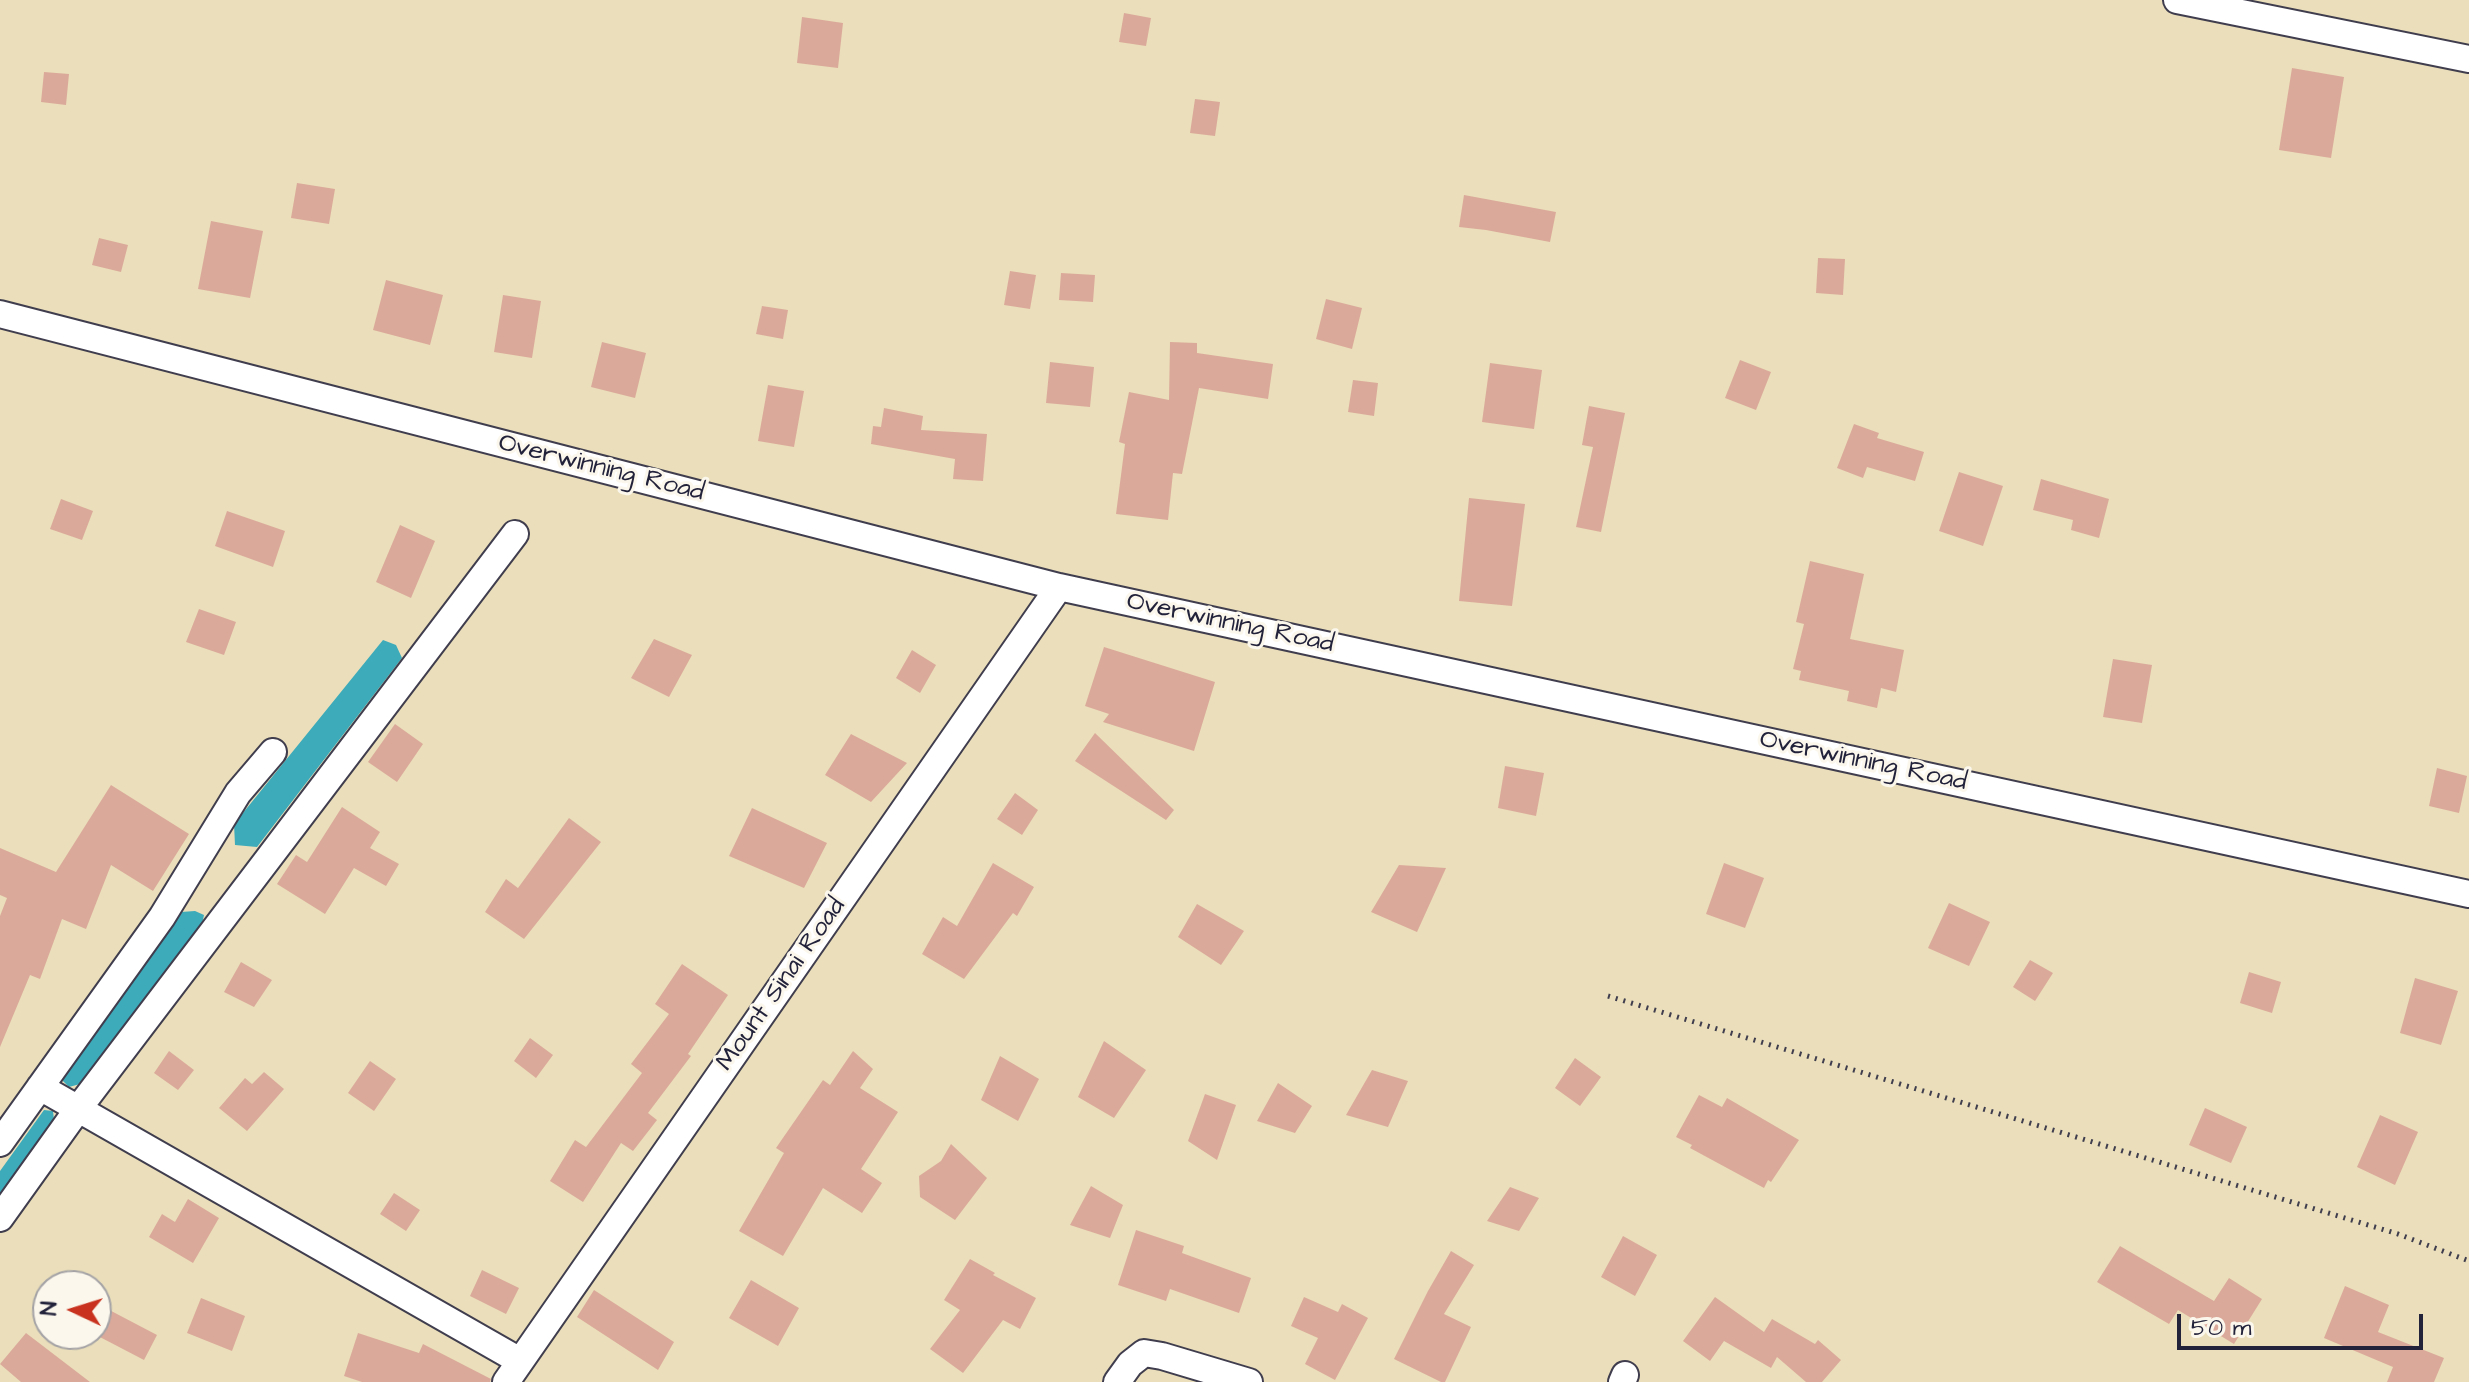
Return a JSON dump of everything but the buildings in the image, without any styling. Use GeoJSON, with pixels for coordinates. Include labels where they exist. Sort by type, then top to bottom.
{"type":"FeatureCollection","features":[{"type":"Feature","properties":{"kind":"street"},"geometry":{"type":"LineString","coordinates":[[2177,0],[2469,59]]}},
{"type":"Feature","properties":{"kind":"street","name":"Overwinning Road"},"geometry":{"type":"LineString","coordinates":[[0,314],[1059,587],[2469,894]]}},
{"type":"Feature","properties":{"kind":"street"},"geometry":{"type":"LineString","coordinates":[[0,1218],[78,1109],[515,534]]}},
{"type":"Feature","properties":{"kind":"street","name":"Mount Sinai Road"},"geometry":{"type":"LineString","coordinates":[[513,1372],[1059,587]]}},
{"type":"Feature","properties":{"kind":"street"},"geometry":{"type":"LineString","coordinates":[[0,1143],[162,917],[238,793],[273,752]]}},
{"type":"Feature","properties":{"kind":"street"},"geometry":{"type":"LineString","coordinates":[[40,1087],[513,1372]]}},
{"type":"Feature","properties":{"kind":"street"},"geometry":{"type":"LineString","coordinates":[[1117,1382],[1130,1364],[1144,1353],[1249,1382]]}},
{"type":"Feature","properties":{"kind":"path"},"geometry":{"type":"LineString","coordinates":[[1608,996],[2398,1234],[2469,1261]]}},
{"type":"Feature","properties":{"kind":"water"},"geometry":{"type":"Polygon","coordinates":[[[383,640],[396,645],[402,658],[257,847],[235,845],[234,824],[383,640]]]}},
{"type":"Feature","properties":{"kind":"water"},"geometry":{"type":"Polygon","coordinates":[[[195,911],[204,915],[201,929],[80,1084],[69,1087],[62,1080],[62,1070],[181,912],[195,911]]]}},
{"type":"Feature","properties":{"kind":"water"},"geometry":{"type":"Polygon","coordinates":[[[44,1110],[53,1111],[54,1120],[0,1198],[0,1171],[44,1110]]]}}]}
